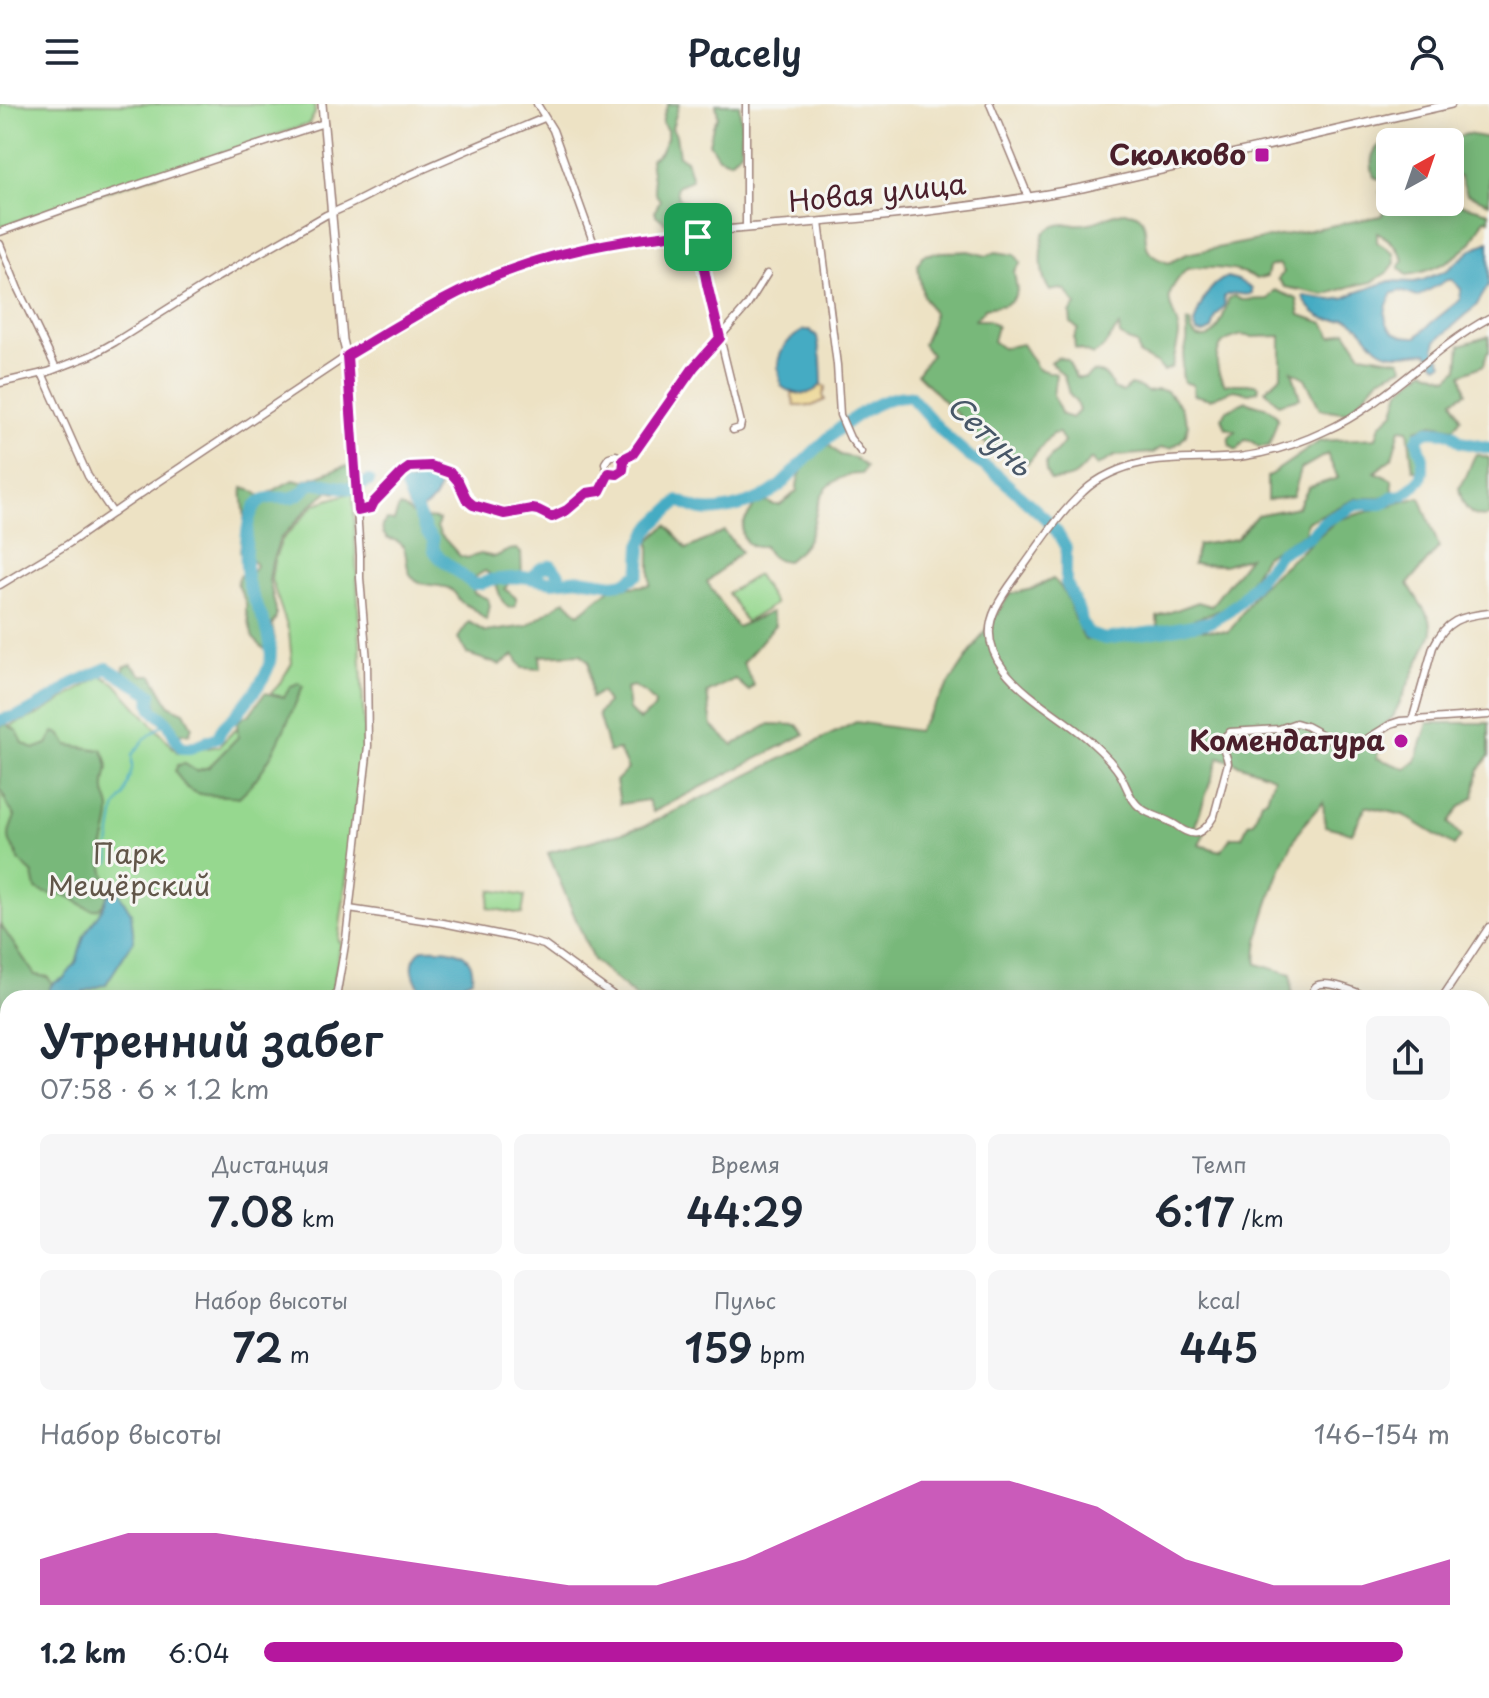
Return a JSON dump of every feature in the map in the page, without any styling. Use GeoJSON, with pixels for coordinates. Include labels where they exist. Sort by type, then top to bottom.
{"type":"FeatureCollection","features":[{"type":"Feature","properties":{"kind":"street"},"geometry":{"type":"LineString","coordinates":[[322,104],[343,340],[347,356],[367,661],[368,746],[337,990]]}},
{"type":"Feature","properties":{"kind":"street"},"geometry":{"type":"LineString","coordinates":[[537,104],[553,130],[595,247]]}},
{"type":"Feature","properties":{"kind":"street"},"geometry":{"type":"LineString","coordinates":[[746,104],[746,228]]}},
{"type":"Feature","properties":{"kind":"street"},"geometry":{"type":"LineString","coordinates":[[990,104],[1029,198]]}},
{"type":"Feature","properties":{"kind":"street","name":"Новая улица"},"geometry":{"type":"LineString","coordinates":[[347,356],[416,315],[482,282],[527,264],[595,247],[697,232],[876,217],[1029,198],[1120,180],[1426,107],[1451,104]]}},
{"type":"Feature","properties":{"kind":"street"},"geometry":{"type":"LineString","coordinates":[[0,383],[42,373],[92,355],[218,277],[332,213],[413,173],[544,118]]}},
{"type":"Feature","properties":{"kind":"street"},"geometry":{"type":"LineString","coordinates":[[0,232],[324,123]]}},
{"type":"Feature","properties":{"kind":"street"},"geometry":{"type":"LineString","coordinates":[[819,222],[837,365],[840,415],[850,438],[861,452]]}},
{"type":"Feature","properties":{"kind":"street"},"geometry":{"type":"LineString","coordinates":[[697,232],[741,423],[740,428],[733,430]]}},
{"type":"Feature","properties":{"kind":"street"},"geometry":{"type":"LineString","coordinates":[[0,244],[56,368]]}},
{"type":"Feature","properties":{"kind":"street"},"geometry":{"type":"LineString","coordinates":[[623,459],[633,454],[694,367],[747,306],[767,274]]}},
{"type":"Feature","properties":{"kind":"street"},"geometry":{"type":"LineString","coordinates":[[1489,318],[1427,360],[1361,412],[1306,440],[1285,448],[1239,457],[1130,466],[1101,479],[1084,490],[1040,543],[995,610],[990,639],[995,656],[1004,670],[1101,751],[1118,770],[1134,802],[1142,809],[1194,834],[1210,824],[1214,816],[1228,763],[1222,739],[1230,732],[1279,729],[1296,723],[1330,739],[1365,740],[1400,721],[1489,715]]}},
{"type":"Feature","properties":{"kind":"street"},"geometry":{"type":"LineString","coordinates":[[0,585],[68,544],[347,356]]}},
{"type":"Feature","properties":{"kind":"street"},"geometry":{"type":"LineString","coordinates":[[42,373],[88,476],[113,513]]}},
{"type":"Feature","properties":{"kind":"street"},"geometry":{"type":"LineString","coordinates":[[616,455],[623,459],[621,473],[613,475],[607,471],[605,463],[609,457],[616,455]]}},
{"type":"Feature","properties":{"kind":"street"},"geometry":{"type":"LineString","coordinates":[[358,511],[371,508],[403,472],[421,465],[451,473],[473,505],[504,514],[532,509],[552,517],[567,510],[587,493],[600,491],[609,473]]}},
{"type":"Feature","properties":{"kind":"street"},"geometry":{"type":"LineString","coordinates":[[1412,721],[1437,638],[1459,618],[1489,613]]}},
{"type":"Feature","properties":{"kind":"street"},"geometry":{"type":"LineString","coordinates":[[349,909],[443,923],[544,945],[606,990]]}},
{"type":"Feature","properties":{"kind":"street"},"geometry":{"type":"LineString","coordinates":[[1447,990],[1489,927]]}},
{"type":"Feature","properties":{"kind":"street"},"geometry":{"type":"LineString","coordinates":[[1313,990],[1321,984],[1352,990]]}},
{"type":"Feature","properties":{"kind":"green space"},"geometry":{"type":"Polygon","coordinates":[[[0,104],[314,104],[315,113],[309,124],[0,227],[0,104]]]}},
{"type":"Feature","properties":{"kind":"green space"},"geometry":{"type":"Polygon","coordinates":[[[668,104],[679,104],[672,128],[679,156],[686,160],[692,180],[678,185],[678,198],[693,206],[697,213],[667,224],[656,215],[660,200],[655,193],[650,160],[660,153],[667,138],[663,121],[668,104]]]}},
{"type":"Feature","properties":{"kind":"green space"},"geometry":{"type":"Polygon","coordinates":[[[716,104],[739,104],[741,151],[730,161],[718,157],[709,143],[718,116],[716,104]]]}},
{"type":"Feature","properties":{"kind":"green space"},"geometry":{"type":"Polygon","coordinates":[[[1464,135],[1489,138],[1489,203],[1467,194],[1464,186],[1464,135]]]}},
{"type":"Feature","properties":{"kind":"green space"},"geometry":{"type":"Polygon","coordinates":[[[1376,149],[1376,178],[1372,162],[1376,149]]]}},
{"type":"Feature","properties":{"kind":"green space"},"geometry":{"type":"Polygon","coordinates":[[[1464,205],[1489,212],[1489,220],[1485,219],[1472,242],[1450,260],[1407,275],[1399,268],[1404,260],[1399,251],[1377,232],[1377,242],[1394,254],[1395,263],[1388,272],[1372,282],[1325,295],[1285,287],[1278,279],[1284,272],[1279,264],[1269,267],[1267,276],[1257,279],[1242,272],[1223,269],[1187,269],[1170,293],[1179,335],[1172,367],[1164,371],[1139,354],[1137,344],[1120,335],[1119,326],[1102,349],[1093,355],[1075,348],[1074,338],[1078,329],[1071,323],[1070,313],[1076,305],[1066,291],[1050,291],[1046,284],[1042,264],[1043,234],[1061,224],[1083,224],[1121,212],[1134,213],[1143,220],[1146,244],[1155,257],[1169,263],[1186,254],[1381,216],[1464,216],[1464,205]]]}},
{"type":"Feature","properties":{"kind":"green space"},"geometry":{"type":"Polygon","coordinates":[[[968,251],[987,256],[996,252],[1015,255],[1021,263],[1014,271],[1017,291],[1013,299],[1005,305],[985,308],[975,320],[988,320],[997,326],[993,341],[1002,348],[1022,344],[1038,369],[1056,374],[1053,395],[1062,415],[1072,418],[1079,411],[1069,394],[1064,376],[1050,362],[1058,357],[1068,360],[1076,378],[1085,378],[1093,372],[1106,376],[1113,389],[1122,392],[1130,385],[1148,392],[1167,391],[1180,406],[1188,424],[1186,435],[1180,442],[1153,453],[1115,456],[1097,466],[1091,459],[1074,476],[1059,480],[1051,480],[1046,463],[1064,442],[1059,433],[1052,434],[1028,463],[991,449],[917,374],[931,355],[923,344],[933,313],[923,296],[918,265],[922,256],[927,254],[968,251]]]}},
{"type":"Feature","properties":{"kind":"green space"},"geometry":{"type":"Polygon","coordinates":[[[1275,290],[1297,299],[1300,315],[1324,323],[1332,337],[1346,331],[1361,354],[1400,360],[1404,367],[1379,378],[1349,413],[1320,409],[1305,378],[1292,371],[1300,398],[1278,404],[1265,390],[1281,376],[1281,336],[1241,335],[1226,341],[1219,348],[1218,370],[1225,384],[1255,384],[1259,387],[1258,391],[1234,390],[1210,399],[1194,395],[1193,385],[1184,382],[1182,371],[1187,321],[1195,335],[1207,337],[1217,330],[1229,298],[1268,299],[1275,290]]]}},
{"type":"Feature","properties":{"kind":"green space"},"geometry":{"type":"Polygon","coordinates":[[[1489,336],[1489,352],[1484,365],[1462,374],[1466,393],[1453,400],[1461,418],[1454,428],[1433,424],[1416,429],[1421,470],[1413,470],[1408,430],[1400,429],[1392,458],[1375,472],[1392,480],[1393,491],[1381,498],[1357,498],[1307,522],[1305,533],[1265,556],[1244,591],[1225,608],[1190,621],[1158,627],[1157,617],[1198,602],[1211,606],[1249,557],[1224,565],[1193,564],[1198,545],[1236,539],[1257,515],[1298,507],[1309,487],[1338,478],[1327,454],[1301,469],[1293,496],[1267,500],[1267,477],[1320,441],[1376,438],[1380,425],[1394,412],[1400,390],[1425,370],[1448,378],[1458,369],[1460,345],[1489,336]]]}},
{"type":"Feature","properties":{"kind":"green space"},"geometry":{"type":"Polygon","coordinates":[[[1246,401],[1267,408],[1278,418],[1269,446],[1259,447],[1245,440],[1237,450],[1230,445],[1229,437],[1235,431],[1226,428],[1222,418],[1227,410],[1246,401]]]}},
{"type":"Feature","properties":{"kind":"green space"},"geometry":{"type":"Polygon","coordinates":[[[829,445],[840,455],[855,458],[866,467],[862,474],[840,478],[824,492],[809,537],[802,548],[787,561],[773,557],[764,546],[755,547],[747,543],[742,530],[754,506],[767,501],[780,505],[797,491],[799,477],[811,457],[829,445]]]}},
{"type":"Feature","properties":{"kind":"green space"},"geometry":{"type":"Polygon","coordinates":[[[1476,454],[1489,458],[1489,516],[1476,516],[1468,510],[1459,488],[1476,454]]]}},
{"type":"Feature","properties":{"kind":"green space"},"geometry":{"type":"Polygon","coordinates":[[[350,466],[349,487],[335,493],[329,491],[313,503],[280,539],[269,580],[276,610],[272,625],[275,640],[271,647],[264,649],[253,638],[246,603],[237,583],[239,576],[253,571],[256,565],[240,552],[244,519],[243,488],[262,497],[294,480],[301,482],[350,466]]]}},
{"type":"Feature","properties":{"kind":"green space","name":"Парк Мещёрский"},"geometry":{"type":"Polygon","coordinates":[[[353,492],[364,728],[338,941],[341,942],[332,990],[0,990],[0,728],[39,714],[102,676],[115,683],[178,753],[219,746],[278,686],[292,663],[289,632],[271,579],[282,540],[315,504],[353,492]]]}},
{"type":"Feature","properties":{"kind":"green space"},"geometry":{"type":"Polygon","coordinates":[[[1420,497],[1439,547],[1408,584],[1430,619],[1432,633],[1393,717],[1381,727],[1377,758],[1406,769],[1416,761],[1428,723],[1489,723],[1489,756],[1478,772],[1474,797],[1459,808],[1449,823],[1461,836],[1454,846],[1403,815],[1366,806],[1352,833],[1325,826],[1323,802],[1301,828],[1278,877],[1264,917],[1257,952],[1257,964],[1291,974],[1292,990],[628,990],[593,960],[548,853],[645,826],[856,722],[917,731],[1010,594],[1032,589],[1053,579],[1064,592],[1085,640],[1196,629],[1229,632],[1259,588],[1337,520],[1420,497]],[[1219,757],[1195,826],[1205,832],[1199,845],[1221,851],[1231,837],[1242,837],[1248,824],[1254,822],[1261,801],[1267,799],[1274,777],[1219,757]]]}},
{"type":"Feature","properties":{"kind":"green space"},"geometry":{"type":"Polygon","coordinates":[[[399,507],[420,518],[439,520],[437,527],[440,534],[460,556],[467,558],[481,554],[495,557],[516,549],[521,553],[522,576],[509,582],[505,589],[516,598],[516,606],[509,608],[505,604],[494,579],[485,571],[473,578],[472,586],[474,593],[488,599],[490,606],[486,620],[461,602],[451,589],[424,584],[412,577],[404,548],[383,533],[382,525],[387,520],[394,521],[399,507]]]}},
{"type":"Feature","properties":{"kind":"green space"},"geometry":{"type":"Polygon","coordinates":[[[667,525],[687,549],[724,531],[741,552],[707,582],[737,627],[771,612],[775,625],[743,663],[754,685],[749,691],[735,679],[707,693],[712,726],[733,745],[770,724],[797,725],[805,734],[653,812],[648,800],[620,804],[616,781],[628,769],[619,750],[609,752],[598,714],[607,703],[601,692],[591,698],[589,662],[581,654],[540,656],[541,669],[522,668],[514,655],[500,665],[467,654],[458,638],[469,622],[486,632],[527,626],[565,600],[579,614],[610,589],[650,585],[650,540],[667,525]],[[633,686],[626,688],[629,710],[639,720],[654,709],[655,703],[633,686]]]}},
{"type":"Feature","properties":{"kind":"green space"},"geometry":{"type":"Polygon","coordinates":[[[757,575],[775,604],[746,622],[728,593],[757,575]]]}},
{"type":"Feature","properties":{"kind":"green space"},"geometry":{"type":"Polygon","coordinates":[[[131,664],[142,675],[152,675],[170,706],[184,712],[192,727],[189,734],[175,733],[157,708],[153,692],[123,675],[124,667],[131,664]]]}},
{"type":"Feature","properties":{"kind":"green space"},"geometry":{"type":"Polygon","coordinates":[[[298,683],[303,686],[277,745],[260,773],[239,797],[206,795],[187,788],[175,771],[178,765],[185,764],[196,771],[209,767],[238,737],[237,723],[249,715],[265,693],[284,697],[291,686],[298,683]]]}},
{"type":"Feature","properties":{"kind":"green space"},"geometry":{"type":"Polygon","coordinates":[[[6,724],[17,731],[23,743],[34,749],[47,744],[54,732],[60,734],[68,745],[102,750],[108,768],[105,792],[110,810],[102,860],[108,891],[105,903],[96,909],[67,896],[36,889],[33,874],[18,860],[9,839],[15,816],[0,789],[0,726],[6,724]]]}},
{"type":"Feature","properties":{"kind":"green space"},"geometry":{"type":"Polygon","coordinates":[[[491,890],[525,896],[522,914],[488,908],[491,890]]]}},
{"type":"Feature","properties":{"kind":"green space"},"geometry":{"type":"Polygon","coordinates":[[[0,924],[35,975],[48,977],[52,984],[49,990],[0,990],[0,924]]]}},
{"type":"Feature","properties":{"kind":"sand"},"geometry":{"type":"Polygon","coordinates":[[[821,385],[826,387],[825,400],[812,406],[795,406],[791,392],[807,393],[821,385]]]}},
{"type":"Feature","properties":{"kind":"water"},"geometry":{"type":"Polygon","coordinates":[[[1489,242],[1489,285],[1476,306],[1436,341],[1434,348],[1443,363],[1440,365],[1427,352],[1398,354],[1383,351],[1351,320],[1322,317],[1303,298],[1332,300],[1390,281],[1423,280],[1447,270],[1474,248],[1489,242]],[[1452,280],[1417,297],[1401,291],[1393,293],[1386,311],[1388,325],[1398,334],[1417,337],[1460,300],[1461,289],[1452,280]]]}},
{"type":"Feature","properties":{"kind":"water"},"geometry":{"type":"Polygon","coordinates":[[[1227,277],[1252,289],[1252,294],[1234,293],[1224,297],[1224,305],[1212,329],[1197,332],[1194,324],[1202,303],[1210,290],[1227,277]]]}},
{"type":"Feature","properties":{"kind":"water"},"geometry":{"type":"Polygon","coordinates":[[[804,330],[810,330],[817,337],[822,383],[814,391],[798,393],[782,387],[778,361],[789,341],[804,330]]]}},
{"type":"Feature","properties":{"kind":"water"},"geometry":{"type":"Polygon","coordinates":[[[417,477],[430,479],[439,487],[431,502],[417,511],[409,507],[404,494],[406,485],[417,477]]]}},
{"type":"Feature","properties":{"kind":"water"},"geometry":{"type":"Polygon","coordinates":[[[111,888],[116,888],[131,913],[134,940],[106,984],[90,990],[49,990],[76,963],[84,936],[111,888]]]}},
{"type":"Feature","properties":{"kind":"water"},"geometry":{"type":"Polygon","coordinates":[[[423,949],[457,952],[469,961],[472,979],[451,990],[421,990],[413,972],[417,954],[423,949]]]}},
{"type":"Feature","properties":{"kind":"waterway","name":"Сетунь"},"geometry":{"type":"LineString","coordinates":[[406,487],[433,540],[434,551],[473,584],[523,577],[553,582],[580,579],[613,584],[626,582],[638,574],[641,545],[646,535],[679,501],[696,509],[711,510],[731,508],[770,493],[825,441],[866,409],[896,397],[910,396],[946,436],[994,472],[1057,532],[1066,548],[1066,582],[1082,623],[1089,634],[1105,639],[1210,622],[1225,614],[1241,600],[1280,553],[1309,537],[1325,521],[1356,505],[1382,504],[1411,489],[1421,479],[1423,471],[1423,458],[1417,440],[1420,435],[1429,431],[1446,432],[1460,442],[1489,448]]}},
{"type":"Feature","properties":{"kind":"waterway","name":"Сетунь"},"geometry":{"type":"LineString","coordinates":[[0,720],[24,714],[72,684],[107,668],[151,694],[153,710],[169,725],[182,748],[218,737],[254,692],[270,662],[268,632],[249,586],[246,569],[247,534],[255,507],[267,498],[295,496],[308,485],[318,483],[352,489],[369,481]]}},
{"type":"Feature","properties":{"kind":"waterway"},"geometry":{"type":"LineString","coordinates":[[531,577],[541,568],[551,565],[560,580]]}},
{"type":"Feature","properties":{"kind":"waterway"},"geometry":{"type":"LineString","coordinates":[[110,863],[109,846],[115,809],[124,796],[132,769],[132,755],[145,739],[167,721]]}},
{"type":"Feature","properties":{"kind":"place","name":"Сколково"},"geometry":{"type":"Point","coordinates":[1262,155]}},
{"type":"Feature","properties":{"kind":"place","name":"Комендатура"},"geometry":{"type":"Point","coordinates":[1401,741]}},
{"type":"Feature","properties":{"kind":"route"},"geometry":{"type":"LineString","coordinates":[[697,232],[698,237],[720,338],[694,367],[633,454],[623,459],[621,473],[609,473],[600,491],[587,493],[567,510],[552,517],[532,509],[504,514],[473,505],[463,494],[458,481],[446,470],[421,465],[403,472],[371,508],[358,511],[347,356],[416,315],[516,268],[625,241],[697,232]]}}]}
